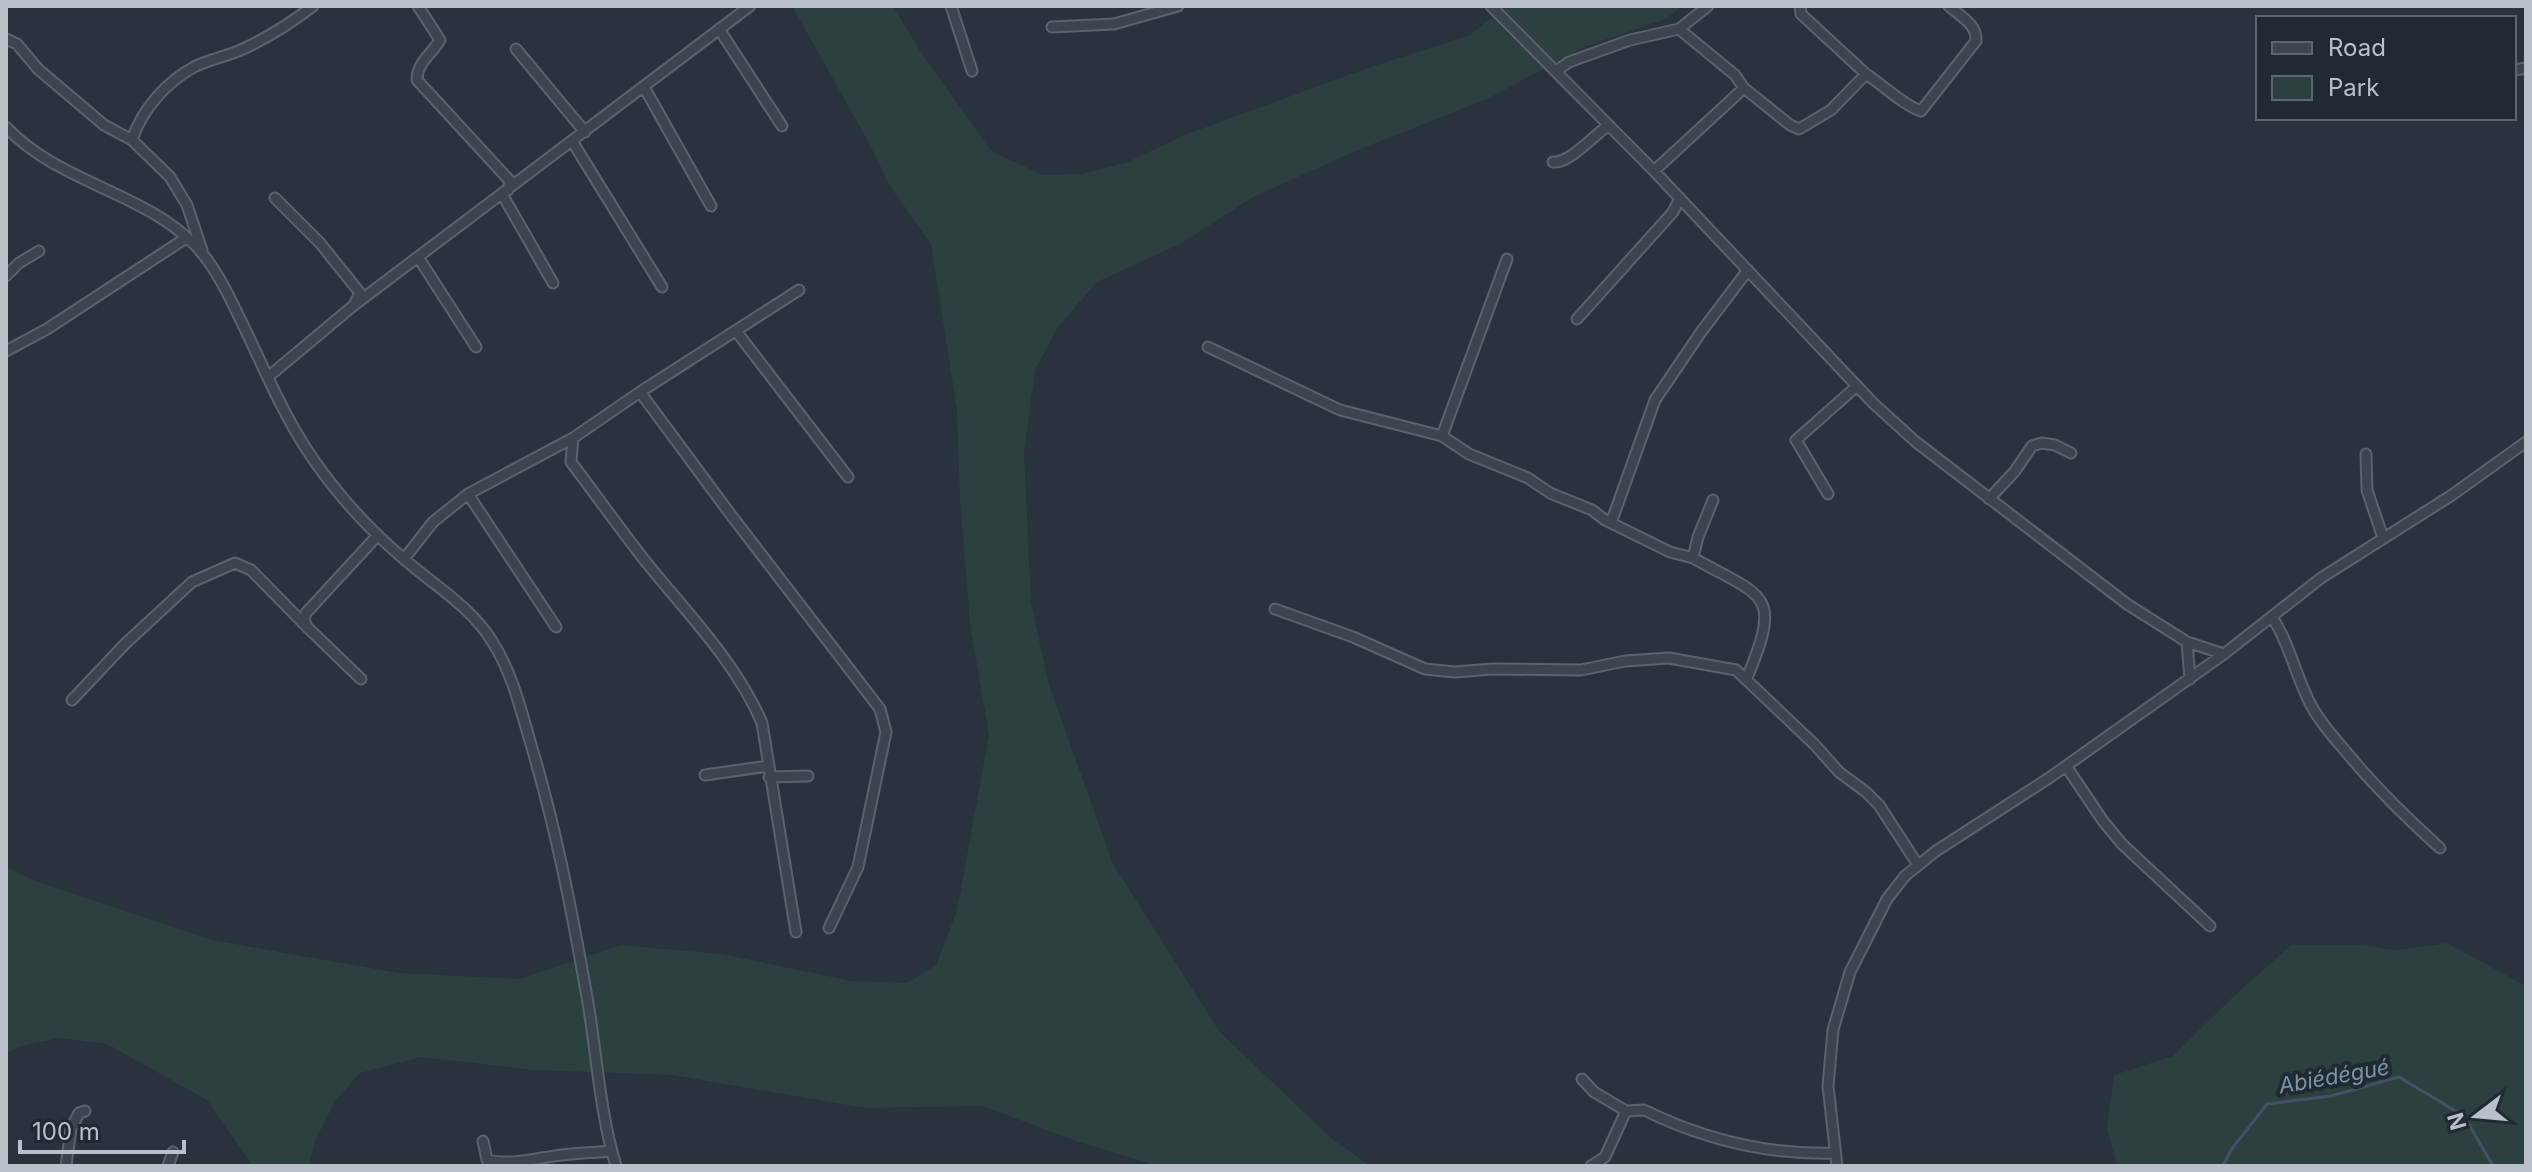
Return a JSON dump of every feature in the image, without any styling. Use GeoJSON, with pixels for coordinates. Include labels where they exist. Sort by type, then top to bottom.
{"type":"FeatureCollection","features":[{"type":"Feature","properties":{"kind":"street"},"geometry":{"type":"LineString","coordinates":[[132,140],[139,119],[169,86],[195,67],[242,50],[286,28],[313,6]]}},
{"type":"Feature","properties":{"kind":"street"},"geometry":{"type":"LineString","coordinates":[[418,6],[440,40],[423,61],[417,80],[510,181],[505,192]]}},
{"type":"Feature","properties":{"kind":"street"},"geometry":{"type":"LineString","coordinates":[[268,377],[353,306],[750,6]]}},
{"type":"Feature","properties":{"kind":"street"},"geometry":{"type":"LineString","coordinates":[[951,6],[972,71]]}},
{"type":"Feature","properties":{"kind":"street"},"geometry":{"type":"LineString","coordinates":[[1052,27],[1114,24],[1178,6]]}},
{"type":"Feature","properties":{"kind":"street"},"geometry":{"type":"LineString","coordinates":[[1491,6],[1654,171],[1857,386],[1916,442],[2127,604],[2187,642],[2224,654]]}},
{"type":"Feature","properties":{"kind":"street"},"geometry":{"type":"LineString","coordinates":[[1556,71],[1569,62],[1630,40],[1679,29],[1708,6]]}},
{"type":"Feature","properties":{"kind":"street"},"geometry":{"type":"LineString","coordinates":[[1800,6],[1801,14],[1866,74],[1912,108],[1921,111],[1976,41],[1971,24],[1949,6]]}},
{"type":"Feature","properties":{"kind":"street"},"geometry":{"type":"LineString","coordinates":[[719,29],[782,126]]}},
{"type":"Feature","properties":{"kind":"street"},"geometry":{"type":"LineString","coordinates":[[1679,29],[1735,75],[1744,88],[1799,129],[1831,110],[1866,74]]}},
{"type":"Feature","properties":{"kind":"street"},"geometry":{"type":"LineString","coordinates":[[6,39],[17,44],[38,69],[104,125],[132,140],[170,177],[187,205],[204,256]]}},
{"type":"Feature","properties":{"kind":"street"},"geometry":{"type":"LineString","coordinates":[[516,49],[585,132]]}},
{"type":"Feature","properties":{"kind":"street"},"geometry":{"type":"LineString","coordinates":[[644,87],[711,206]]}},
{"type":"Feature","properties":{"kind":"street"},"geometry":{"type":"LineString","coordinates":[[1654,171],[1744,88]]}},
{"type":"Feature","properties":{"kind":"street"},"geometry":{"type":"LineString","coordinates":[[1553,162],[1560,163],[1569,158],[1609,125]]}},
{"type":"Feature","properties":{"kind":"street"},"geometry":{"type":"LineString","coordinates":[[6,127],[18,139],[71,175],[139,206],[186,238],[204,256],[226,289],[307,449],[350,509],[404,559],[467,609],[491,640],[512,677],[560,854],[588,1002],[607,1137],[616,1166]]}},
{"type":"Feature","properties":{"kind":"street"},"geometry":{"type":"LineString","coordinates":[[572,141],[662,287]]}},
{"type":"Feature","properties":{"kind":"street"},"geometry":{"type":"LineString","coordinates":[[505,192],[553,283]]}},
{"type":"Feature","properties":{"kind":"street"},"geometry":{"type":"LineString","coordinates":[[275,198],[320,243],[360,293],[353,306]]}},
{"type":"Feature","properties":{"kind":"street"},"geometry":{"type":"LineString","coordinates":[[1577,319],[1673,212],[1680,198]]}},
{"type":"Feature","properties":{"kind":"street"},"geometry":{"type":"LineString","coordinates":[[6,351],[47,329],[186,238]]}},
{"type":"Feature","properties":{"kind":"street"},"geometry":{"type":"LineString","coordinates":[[6,276],[19,263],[39,251]]}},
{"type":"Feature","properties":{"kind":"street"},"geometry":{"type":"LineString","coordinates":[[418,257],[476,347]]}},
{"type":"Feature","properties":{"kind":"street"},"geometry":{"type":"LineString","coordinates":[[1442,436],[1507,259]]}},
{"type":"Feature","properties":{"kind":"street"},"geometry":{"type":"LineString","coordinates":[[1611,523],[1655,400],[1748,270]]}},
{"type":"Feature","properties":{"kind":"street"},"geometry":{"type":"LineString","coordinates":[[404,559],[433,522],[468,494],[573,438],[799,290]]}},
{"type":"Feature","properties":{"kind":"street"},"geometry":{"type":"LineString","coordinates":[[736,331],[848,477]]}},
{"type":"Feature","properties":{"kind":"street"},"geometry":{"type":"LineString","coordinates":[[1208,347],[1340,410],[1442,436],[1469,454],[1528,478],[1550,493],[1592,510],[1611,523],[1670,552],[1693,558],[1741,582],[1762,602],[1766,614],[1763,640],[1747,678]]}},
{"type":"Feature","properties":{"kind":"street"},"geometry":{"type":"LineString","coordinates":[[1828,494],[1796,440],[1857,386]]}},
{"type":"Feature","properties":{"kind":"street"},"geometry":{"type":"LineString","coordinates":[[640,392],[880,709],[884,720],[886,732],[858,867],[829,928]]}},
{"type":"Feature","properties":{"kind":"street"},"geometry":{"type":"LineString","coordinates":[[573,438],[571,462],[645,560],[712,641],[755,707],[762,723],[796,932]]}},
{"type":"Feature","properties":{"kind":"street"},"geometry":{"type":"LineString","coordinates":[[1837,1166],[1828,1086],[1833,1030],[1850,972],[1887,899],[1905,876],[1936,851],[2066,766],[2190,679],[2321,578],[2452,495],[2526,442]]}},
{"type":"Feature","properties":{"kind":"street"},"geometry":{"type":"LineString","coordinates":[[1989,499],[2015,471],[2032,446],[2042,443],[2055,445],[2071,453]]}},
{"type":"Feature","properties":{"kind":"street"},"geometry":{"type":"LineString","coordinates":[[2366,454],[2367,490],[2383,538]]}},
{"type":"Feature","properties":{"kind":"street"},"geometry":{"type":"LineString","coordinates":[[468,494],[556,627]]}},
{"type":"Feature","properties":{"kind":"street"},"geometry":{"type":"LineString","coordinates":[[1693,558],[1713,500]]}},
{"type":"Feature","properties":{"kind":"street"},"geometry":{"type":"LineString","coordinates":[[307,627],[304,620],[306,613],[378,535]]}},
{"type":"Feature","properties":{"kind":"street"},"geometry":{"type":"LineString","coordinates":[[72,700],[125,644],[192,582],[235,563],[251,570],[361,679]]}},
{"type":"Feature","properties":{"kind":"street"},"geometry":{"type":"LineString","coordinates":[[1275,609],[1353,637],[1425,669],[1454,672],[1581,670],[1625,661],[1669,658],[1736,670],[1839,772],[1879,805],[1918,865]]}},
{"type":"Feature","properties":{"kind":"street"},"geometry":{"type":"LineString","coordinates":[[2272,617],[2282,632],[2312,707],[2327,730],[2379,791],[2440,848]]}},
{"type":"Feature","properties":{"kind":"street"},"geometry":{"type":"LineString","coordinates":[[2187,642],[2190,679]]}},
{"type":"Feature","properties":{"kind":"street"},"geometry":{"type":"LineString","coordinates":[[705,775],[768,766]]}},
{"type":"Feature","properties":{"kind":"street"},"geometry":{"type":"LineString","coordinates":[[2066,766],[2122,844],[2210,926]]}},
{"type":"Feature","properties":{"kind":"street"},"geometry":{"type":"LineString","coordinates":[[769,777],[808,776]]}},
{"type":"Feature","properties":{"kind":"street"},"geometry":{"type":"LineString","coordinates":[[1582,1079],[1594,1092],[1626,1111],[1644,1110],[1702,1136],[1785,1151],[1835,1153]]}},
{"type":"Feature","properties":{"kind":"street"},"geometry":{"type":"LineString","coordinates":[[66,1166],[71,1129],[79,1113],[85,1111]]}},
{"type":"Feature","properties":{"kind":"street"},"geometry":{"type":"LineString","coordinates":[[1591,1166],[1605,1157],[1626,1111]]}},
{"type":"Feature","properties":{"kind":"street"},"geometry":{"type":"LineString","coordinates":[[483,1141],[487,1160],[498,1163],[517,1164],[550,1156],[611,1151]]}},
{"type":"Feature","properties":{"kind":"street"},"geometry":{"type":"LineString","coordinates":[[168,1166],[173,1152]]}},
{"type":"Feature","properties":{"kind":"green space"},"geometry":{"type":"Polygon","coordinates":[[[792,6],[893,6],[920,51],[991,151],[1043,175],[1082,174],[1128,162],[1182,136],[1362,70],[1470,35],[1506,6],[1682,6],[1666,19],[1584,47],[1489,98],[1358,150],[1253,197],[1180,244],[1097,282],[1058,327],[1035,370],[1024,453],[1031,602],[1048,682],[1113,864],[1219,1031],[1332,1139],[1370,1166],[1158,1166],[1076,1141],[983,1106],[865,1108],[673,1075],[533,1070],[421,1057],[360,1073],[335,1101],[315,1141],[309,1166],[253,1166],[207,1100],[107,1044],[60,1038],[21,1046],[6,1053],[6,867],[35,881],[212,940],[399,973],[520,979],[621,945],[721,954],[852,981],[907,983],[936,965],[957,911],[989,735],[970,624],[957,411],[931,244],[890,186],[792,6]]]}},
{"type":"Feature","properties":{"kind":"green space"},"geometry":{"type":"Polygon","coordinates":[[[2447,943],[2526,986],[2526,1166],[2117,1166],[2107,1128],[2114,1075],[2173,1056],[2291,945],[2362,945],[2396,950],[2447,943]]]}},
{"type":"Feature","properties":{"kind":"waterway","name":"Abiédégué"},"geometry":{"type":"LineString","coordinates":[[2223,1166],[2231,1150],[2267,1104],[2331,1096],[2399,1077],[2464,1116],[2493,1166]]}}]}
